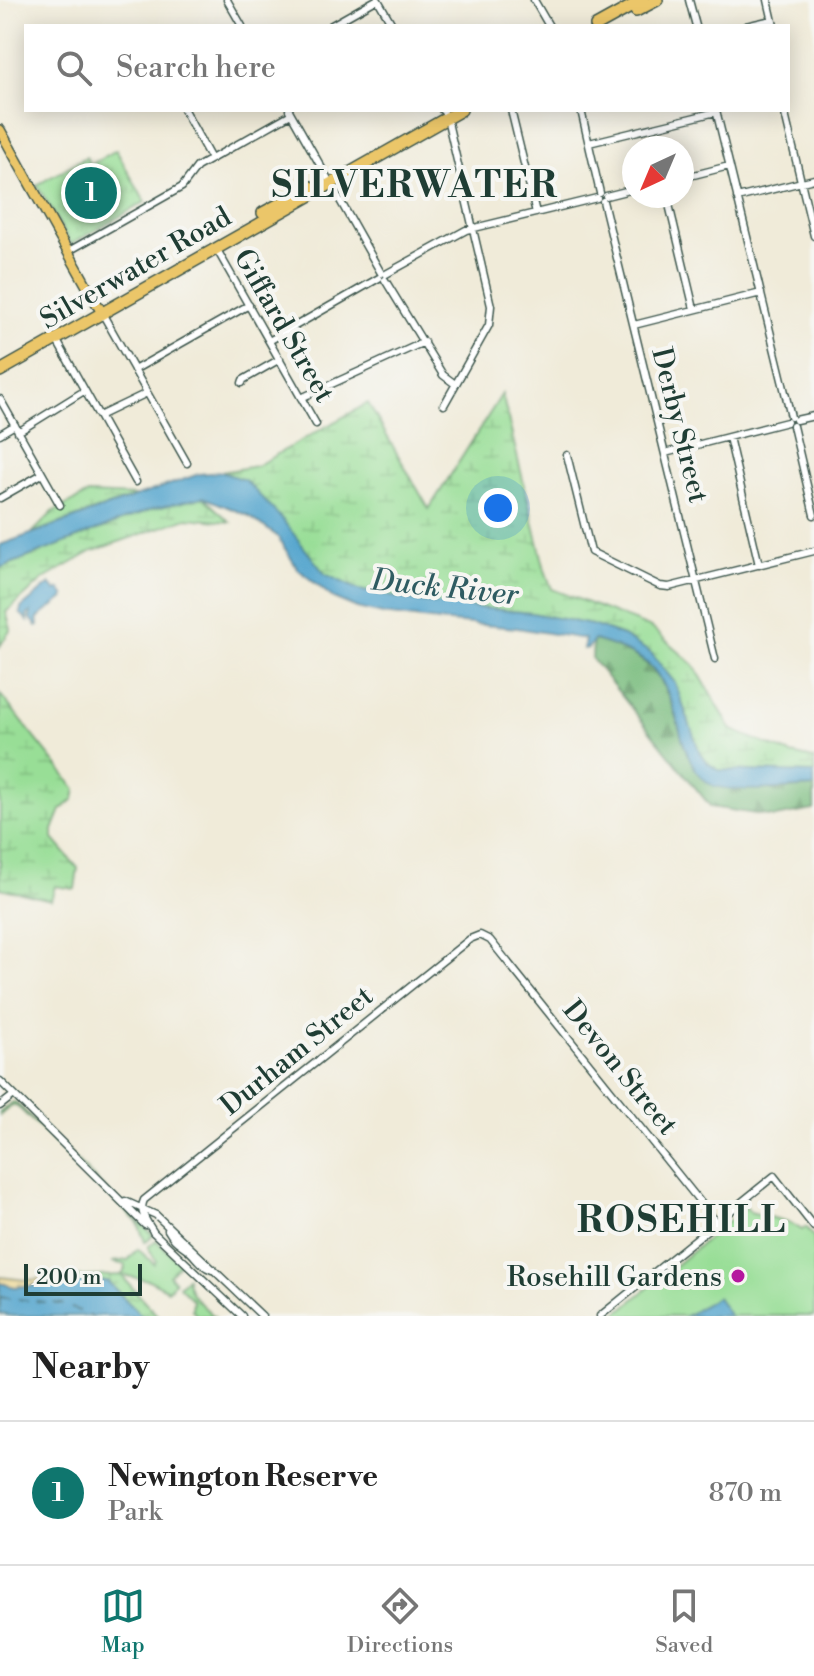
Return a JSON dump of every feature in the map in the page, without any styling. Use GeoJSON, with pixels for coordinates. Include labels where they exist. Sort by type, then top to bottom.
{"type":"FeatureCollection","features":[{"type":"Feature","properties":{"kind":"highway"},"geometry":{"type":"LineString","coordinates":[[600,24],[643,0]]}},
{"type":"Feature","properties":{"kind":"highway"},"geometry":{"type":"LineString","coordinates":[[614,24],[657,0]]}},
{"type":"Feature","properties":{"kind":"highway","name":"Silverwater Road"},"geometry":{"type":"LineString","coordinates":[[0,363],[216,248],[445,112]]}},
{"type":"Feature","properties":{"kind":"highway","name":"Silverwater Road"},"geometry":{"type":"LineString","coordinates":[[0,371],[100,310],[329,181]]}},
{"type":"Feature","properties":{"kind":"main road"},"geometry":{"type":"LineString","coordinates":[[0,130],[100,310]]}},
{"type":"Feature","properties":{"kind":"main road"},"geometry":{"type":"LineString","coordinates":[[0,140],[13,156]]}},
{"type":"Feature","properties":{"kind":"street"},"geometry":{"type":"LineString","coordinates":[[227,0],[241,24]]}},
{"type":"Feature","properties":{"kind":"street"},"geometry":{"type":"LineString","coordinates":[[334,24],[377,0],[392,24]]}},
{"type":"Feature","properties":{"kind":"street"},"geometry":{"type":"LineString","coordinates":[[534,0],[548,24]]}},
{"type":"Feature","properties":{"kind":"street"},"geometry":{"type":"LineString","coordinates":[[689,0],[695,24]]}},
{"type":"Feature","properties":{"kind":"street"},"geometry":{"type":"LineString","coordinates":[[768,0],[773,23]]}},
{"type":"Feature","properties":{"kind":"street"},"geometry":{"type":"LineString","coordinates":[[185,112],[211,159]]}},
{"type":"Feature","properties":{"kind":"street"},"geometry":{"type":"LineString","coordinates":[[67,252],[182,187],[195,168],[290,112],[443,375],[455,384]]}},
{"type":"Feature","properties":{"kind":"street"},"geometry":{"type":"LineString","coordinates":[[444,405],[492,316],[445,112]]}},
{"type":"Feature","properties":{"kind":"street"},"geometry":{"type":"LineString","coordinates":[[511,112],[536,213]]}},
{"type":"Feature","properties":{"kind":"street","name":"Derby Street"},"geometry":{"type":"LineString","coordinates":[[581,112],[715,659]]}},
{"type":"Feature","properties":{"kind":"street"},"geometry":{"type":"LineString","coordinates":[[589,143],[712,112]]}},
{"type":"Feature","properties":{"kind":"street"},"geometry":{"type":"LineString","coordinates":[[716,112],[814,515]]}},
{"type":"Feature","properties":{"kind":"street"},"geometry":{"type":"LineString","coordinates":[[784,112],[814,236]]}},
{"type":"Feature","properties":{"kind":"street"},"geometry":{"type":"LineString","coordinates":[[694,175],[729,166]]}},
{"type":"Feature","properties":{"kind":"street"},"geometry":{"type":"LineString","coordinates":[[737,198],[814,179]]}},
{"type":"Feature","properties":{"kind":"street"},"geometry":{"type":"LineString","coordinates":[[269,341],[460,232],[622,192]]}},
{"type":"Feature","properties":{"kind":"street"},"geometry":{"type":"LineString","coordinates":[[670,208],[694,309]]}},
{"type":"Feature","properties":{"kind":"street","name":"Giffard Street"},"geometry":{"type":"LineString","coordinates":[[216,248],[316,424]]}},
{"type":"Feature","properties":{"kind":"street"},"geometry":{"type":"LineString","coordinates":[[634,325],[761,293]]}},
{"type":"Feature","properties":{"kind":"street"},"geometry":{"type":"LineString","coordinates":[[134,370],[249,305]]}},
{"type":"Feature","properties":{"kind":"street"},"geometry":{"type":"LineString","coordinates":[[100,310],[187,463]]}},
{"type":"Feature","properties":{"kind":"street"},"geometry":{"type":"LineString","coordinates":[[56,339],[136,482]]}},
{"type":"Feature","properties":{"kind":"street"},"geometry":{"type":"LineString","coordinates":[[301,398],[424,342]]}},
{"type":"Feature","properties":{"kind":"street"},"geometry":{"type":"LineString","coordinates":[[242,383],[280,359]]}},
{"type":"Feature","properties":{"kind":"street"},"geometry":{"type":"LineString","coordinates":[[0,434],[16,429],[84,391]]}},
{"type":"Feature","properties":{"kind":"street"},"geometry":{"type":"LineString","coordinates":[[99,416],[147,393]]}},
{"type":"Feature","properties":{"kind":"street"},"geometry":{"type":"LineString","coordinates":[[0,399],[60,505]]}},
{"type":"Feature","properties":{"kind":"street"},"geometry":{"type":"LineString","coordinates":[[665,453],[814,416]]}},
{"type":"Feature","properties":{"kind":"street"},"geometry":{"type":"LineString","coordinates":[[729,437],[759,565]]}},
{"type":"Feature","properties":{"kind":"street"},"geometry":{"type":"LineString","coordinates":[[567,455],[591,552],[660,586],[696,581],[814,551]]}},
{"type":"Feature","properties":{"kind":"street"},"geometry":{"type":"LineString","coordinates":[[0,498],[42,474]]}},
{"type":"Feature","properties":{"kind":"street","name":"Durham Street"},"geometry":{"type":"LineString","coordinates":[[148,1198],[470,939],[480,935],[490,940]]}},
{"type":"Feature","properties":{"kind":"street","name":"Devon Street"},"geometry":{"type":"LineString","coordinates":[[490,940],[717,1223]]}},
{"type":"Feature","properties":{"kind":"street"},"geometry":{"type":"LineString","coordinates":[[0,1081],[242,1316]]}},
{"type":"Feature","properties":{"kind":"street"},"geometry":{"type":"LineString","coordinates":[[0,1106],[14,1095]]}},
{"type":"Feature","properties":{"kind":"street"},"geometry":{"type":"LineString","coordinates":[[600,1316],[774,1176],[814,1227]]}},
{"type":"Feature","properties":{"kind":"street"},"geometry":{"type":"LineString","coordinates":[[119,1197],[156,1215]]}},
{"type":"Feature","properties":{"kind":"street"},"geometry":{"type":"LineString","coordinates":[[131,1204],[148,1198]]}},
{"type":"Feature","properties":{"kind":"street"},"geometry":{"type":"LineString","coordinates":[[148,1198],[142,1203],[142,1208],[155,1234]]}},
{"type":"Feature","properties":{"kind":"street"},"geometry":{"type":"LineString","coordinates":[[148,1198],[148,1206],[156,1215],[262,1316]]}},
{"type":"Feature","properties":{"kind":"street"},"geometry":{"type":"LineString","coordinates":[[155,1234],[164,1229],[164,1222]]}},
{"type":"Feature","properties":{"kind":"street"},"geometry":{"type":"LineString","coordinates":[[181,1258],[190,1249]]}},
{"type":"Feature","properties":{"kind":"street"},"geometry":{"type":"LineString","coordinates":[[210,1285],[218,1273]]}},
{"type":"Feature","properties":{"kind":"street"},"geometry":{"type":"LineString","coordinates":[[228,1302],[234,1288]]}},
{"type":"Feature","properties":{"kind":"green space"},"geometry":{"type":"Polygon","coordinates":[[[116,150],[145,202],[71,244],[37,185],[86,157],[90,165],[116,150]]]}},
{"type":"Feature","properties":{"kind":"green space"},"geometry":{"type":"Polygon","coordinates":[[[502,394],[552,589],[652,628],[694,665],[732,730],[791,754],[814,759],[814,773],[718,770],[708,763],[700,753],[675,683],[651,653],[623,636],[592,625],[532,613],[420,602],[359,590],[325,574],[245,480],[221,472],[256,466],[368,403],[429,509],[502,394]]]}},
{"type":"Feature","properties":{"kind":"green space"},"geometry":{"type":"Polygon","coordinates":[[[88,494],[136,496],[32,533],[54,511],[88,494]]]}},
{"type":"Feature","properties":{"kind":"green space"},"geometry":{"type":"Polygon","coordinates":[[[203,497],[230,522],[187,518],[93,551],[44,579],[6,612],[11,629],[0,646],[0,568],[152,509],[203,497]]]}},
{"type":"Feature","properties":{"kind":"green space"},"geometry":{"type":"Polygon","coordinates":[[[593,640],[631,654],[656,674],[672,705],[685,748],[772,790],[814,787],[814,810],[775,817],[711,807],[592,659],[593,640]]]}},
{"type":"Feature","properties":{"kind":"green space"},"geometry":{"type":"Polygon","coordinates":[[[0,694],[76,789],[74,799],[61,810],[53,830],[53,839],[78,868],[75,889],[55,886],[51,900],[0,888],[0,694]]]}},
{"type":"Feature","properties":{"kind":"green space"},"geometry":{"type":"Polygon","coordinates":[[[15,1102],[153,1235],[145,1242],[138,1223],[17,1106],[12,1105],[0,1115],[15,1102]]]}},
{"type":"Feature","properties":{"kind":"green space","name":"Rosehill Gardens"},"geometry":{"type":"Polygon","coordinates":[[[746,1207],[750,1212],[789,1222],[802,1230],[806,1227],[814,1237],[814,1316],[614,1316],[746,1207]]]}},
{"type":"Feature","properties":{"kind":"green space"},"geometry":{"type":"Polygon","coordinates":[[[156,1240],[180,1263],[169,1275],[175,1282],[168,1290],[149,1280],[121,1275],[126,1265],[112,1262],[128,1260],[138,1249],[154,1264],[156,1261],[148,1247],[156,1240]]]}},
{"type":"Feature","properties":{"kind":"green space"},"geometry":{"type":"Polygon","coordinates":[[[121,1275],[158,1316],[142,1316],[107,1281],[77,1283],[77,1277],[121,1275]]]}},
{"type":"Feature","properties":{"kind":"green space"},"geometry":{"type":"Polygon","coordinates":[[[187,1278],[193,1295],[214,1316],[197,1316],[192,1310],[193,1300],[179,1286],[187,1278]]]}},
{"type":"Feature","properties":{"kind":"sand"},"geometry":{"type":"Polygon","coordinates":[[[0,1277],[26,1280],[77,1277],[77,1283],[14,1287],[0,1283],[0,1277]]]}},
{"type":"Feature","properties":{"kind":"water","name":"Duck River"},"geometry":{"type":"Polygon","coordinates":[[[221,472],[245,480],[281,518],[325,574],[359,590],[420,602],[532,613],[592,625],[623,636],[651,653],[675,683],[700,753],[708,763],[718,770],[814,773],[814,787],[745,790],[710,784],[696,770],[689,757],[671,702],[659,677],[649,665],[626,651],[594,640],[583,649],[585,639],[517,628],[383,614],[357,608],[333,598],[298,569],[277,536],[247,515],[203,497],[152,509],[0,568],[0,545],[199,474],[221,472]]]}},
{"type":"Feature","properties":{"kind":"water"},"geometry":{"type":"Polygon","coordinates":[[[50,584],[56,591],[60,589],[65,597],[37,619],[37,626],[30,618],[31,612],[27,615],[28,621],[20,613],[21,608],[50,584]]]}},
{"type":"Feature","properties":{"kind":"water"},"geometry":{"type":"Polygon","coordinates":[[[107,1281],[142,1316],[0,1314],[0,1283],[15,1287],[107,1281]]]}},
{"type":"Feature","properties":{"kind":"water"},"geometry":{"type":"Polygon","coordinates":[[[717,1297],[730,1316],[686,1316],[717,1297]]]}},
{"type":"Feature","properties":{"kind":"ferry route"},"geometry":{"type":"LineString","coordinates":[[0,1297],[61,1304],[92,1316]]}},
{"type":"Feature","properties":{"kind":"place","name":"Newington Reserve"},"geometry":{"type":"Point","coordinates":[91,193]}},
{"type":"Feature","properties":{"kind":"place","name":"Rosehill Gardens"},"geometry":{"type":"Point","coordinates":[738,1276]}},
{"type":"Feature","properties":{"kind":"district","name":"SILVERWATER"},"geometry":{"type":"Point","coordinates":[415,184]}},
{"type":"Feature","properties":{"kind":"district","name":"ROSEHILL"},"geometry":{"type":"Point","coordinates":[682,1219]}}]}
